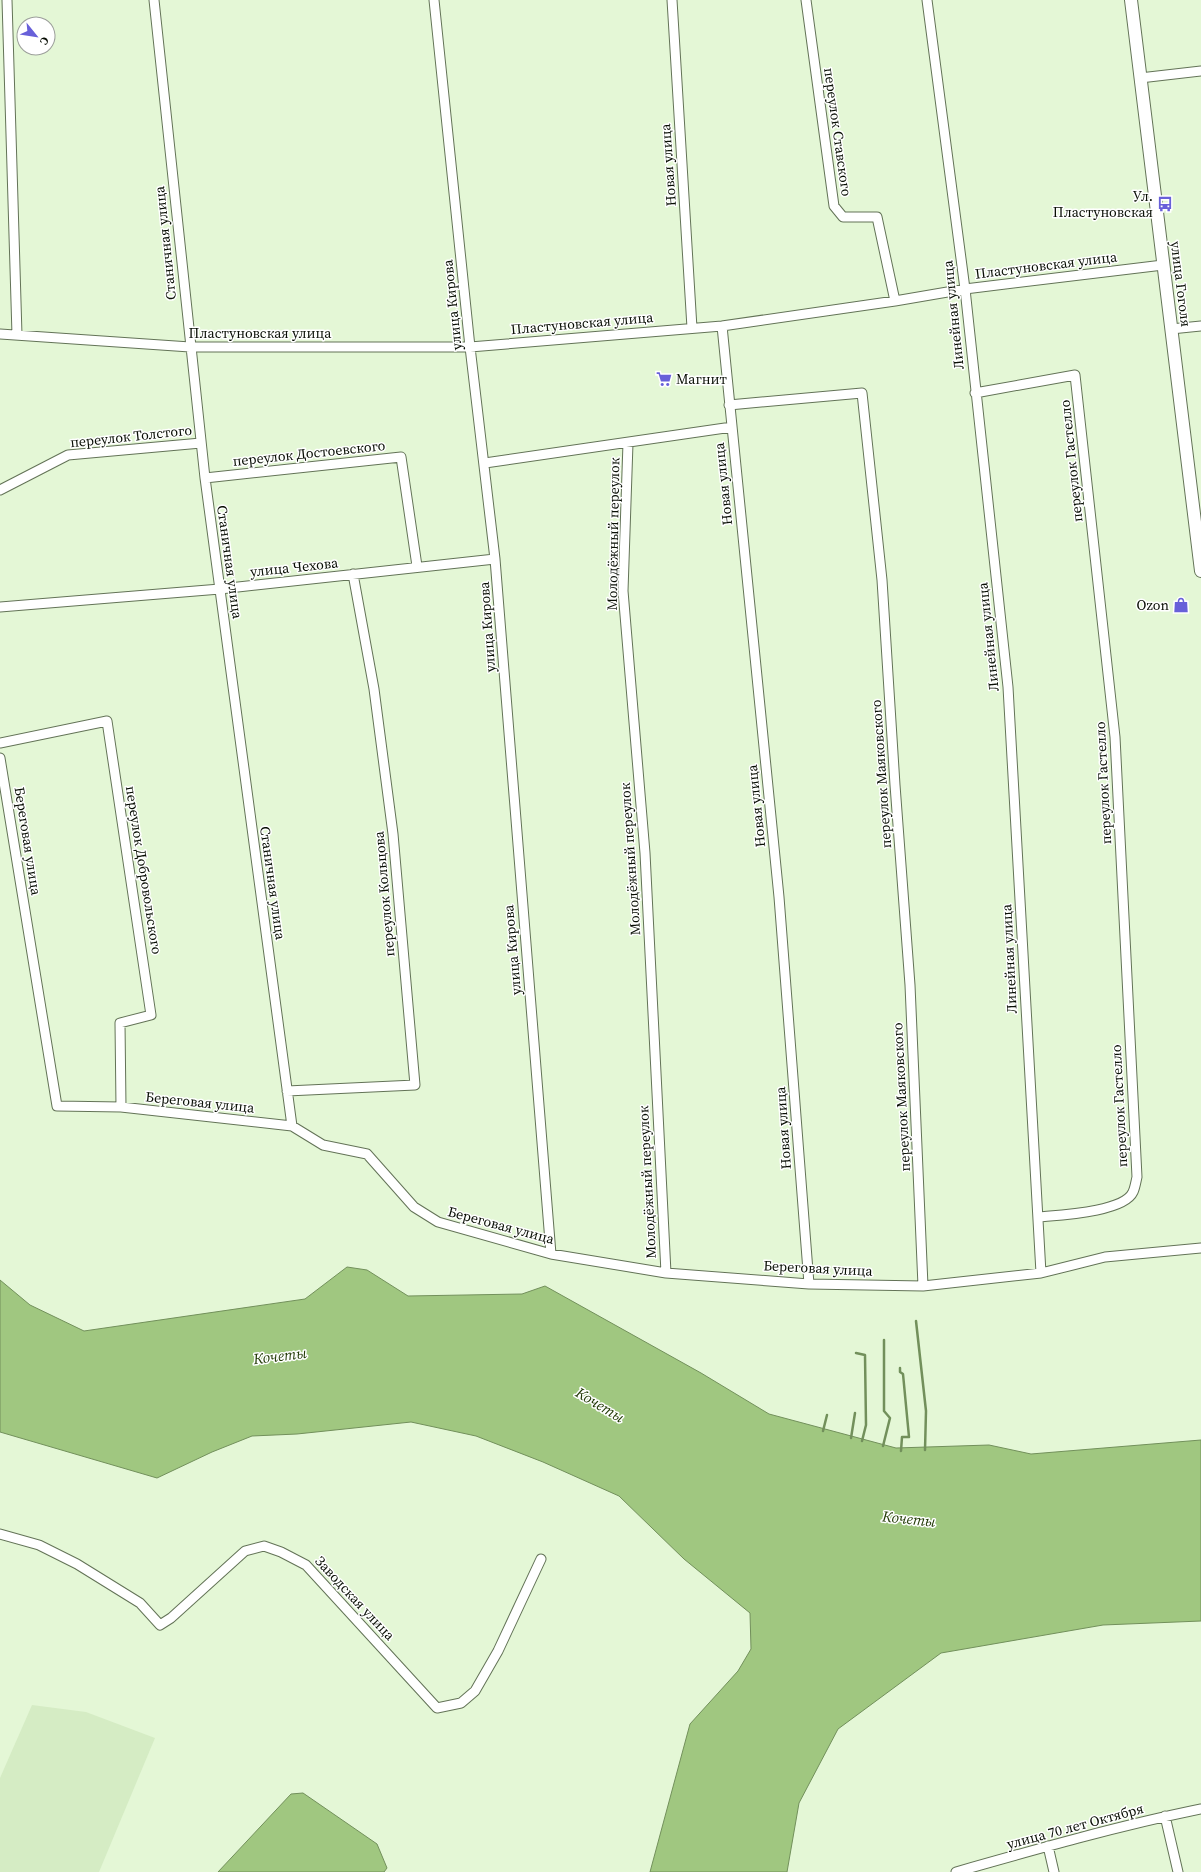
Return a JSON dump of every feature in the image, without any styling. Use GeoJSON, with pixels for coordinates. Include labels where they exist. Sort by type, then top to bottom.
{"type":"FeatureCollection","features":[{"type":"Feature","properties":{"kind":"street"},"geometry":{"type":"LineString","coordinates":[[7,0],[17,335]]}},
{"type":"Feature","properties":{"kind":"street","name":"Станичная улица"},"geometry":{"type":"LineString","coordinates":[[154,0],[205,478],[292,1126]]}},
{"type":"Feature","properties":{"kind":"street","name":"улица Кирова"},"geometry":{"type":"LineString","coordinates":[[434,0],[470,347],[485,463],[495,559],[551,1254]]}},
{"type":"Feature","properties":{"kind":"street","name":"Новая улица"},"geometry":{"type":"LineString","coordinates":[[672,0],[692,328]]}},
{"type":"Feature","properties":{"kind":"street","name":"переулок Ставского"},"geometry":{"type":"LineString","coordinates":[[806,0],[834,206],[843,217],[877,217],[895,301]]}},
{"type":"Feature","properties":{"kind":"street","name":"Линейная улица"},"geometry":{"type":"LineString","coordinates":[[927,0],[965,289],[975,393],[1008,686],[1041,1273]]}},
{"type":"Feature","properties":{"kind":"street","name":"улица Гоголя"},"geometry":{"type":"LineString","coordinates":[[1131,0],[1201,571]]}},
{"type":"Feature","properties":{"kind":"street"},"geometry":{"type":"LineString","coordinates":[[1140,78],[1201,70]]}},
{"type":"Feature","properties":{"kind":"street","name":"Пластуновская улица"},"geometry":{"type":"LineString","coordinates":[[0,334],[190,347],[470,347],[722,326],[895,301],[965,289],[1163,265]]}},
{"type":"Feature","properties":{"kind":"street","name":"Новая улица"},"geometry":{"type":"LineString","coordinates":[[722,326],[779,897],[809,1284]]}},
{"type":"Feature","properties":{"kind":"street"},"geometry":{"type":"LineString","coordinates":[[1171,329],[1201,326]]}},
{"type":"Feature","properties":{"kind":"street","name":"переулок Гастелло"},"geometry":{"type":"LineString","coordinates":[[975,393],[1075,375],[1115,737],[1137,1177],[1133,1193],[1118,1205],[1088,1211],[1039,1217]]}},
{"type":"Feature","properties":{"kind":"street","name":"переулок Маяковского"},"geometry":{"type":"LineString","coordinates":[[729,405],[862,393],[882,580],[894,779],[910,985],[923,1286]]}},
{"type":"Feature","properties":{"kind":"street"},"geometry":{"type":"LineString","coordinates":[[485,463],[732,427]]}},
{"type":"Feature","properties":{"kind":"street","name":"переулок Толстого"},"geometry":{"type":"LineString","coordinates":[[0,490],[68,456],[201,443]]}},
{"type":"Feature","properties":{"kind":"street","name":"Молодёжный переулок"},"geometry":{"type":"LineString","coordinates":[[628,443],[623,591],[645,853],[666,1273]]}},
{"type":"Feature","properties":{"kind":"street","name":"переулок Достоевского"},"geometry":{"type":"LineString","coordinates":[[205,478],[401,457],[417,566]]}},
{"type":"Feature","properties":{"kind":"street","name":"улица Чехова"},"geometry":{"type":"LineString","coordinates":[[0,607],[220,589],[417,566],[495,559]]}},
{"type":"Feature","properties":{"kind":"street","name":"переулок Кольцова"},"geometry":{"type":"LineString","coordinates":[[287,1091],[415,1085],[392,826],[374,689],[353,574]]}},
{"type":"Feature","properties":{"kind":"street","name":"переулок Добровольского"},"geometry":{"type":"LineString","coordinates":[[0,743],[107,721],[151,1015],[120,1023],[120,1107]]}},
{"type":"Feature","properties":{"kind":"street","name":"Береговая улица"},"geometry":{"type":"LineString","coordinates":[[0,758],[57,1106],[120,1107],[292,1126],[323,1145],[367,1154],[414,1207],[438,1222],[551,1254],[666,1273],[809,1284],[923,1286],[1041,1273],[1105,1257],[1201,1248]]}},
{"type":"Feature","properties":{"kind":"street","name":"Заводская улица"},"geometry":{"type":"LineString","coordinates":[[0,1534],[39,1545],[77,1564],[140,1603],[160,1625],[172,1618],[245,1552],[264,1546],[282,1552],[306,1565],[437,1708],[460,1703],[475,1692],[498,1651],[541,1559]]}},
{"type":"Feature","properties":{"kind":"street","name":"улица 70 лет Октября"},"geometry":{"type":"LineString","coordinates":[[956,1872],[1048,1846],[1166,1816],[1201,1809]]}},
{"type":"Feature","properties":{"kind":"street"},"geometry":{"type":"LineString","coordinates":[[1166,1816],[1178,1872]]}},
{"type":"Feature","properties":{"kind":"street"},"geometry":{"type":"LineString","coordinates":[[1048,1846],[1054,1872]]}},
{"type":"Feature","properties":{"kind":"shaded area"},"geometry":{"type":"Polygon","coordinates":[[[32,1705],[86,1712],[155,1738],[99,1872],[0,1872],[0,1778],[32,1705]]]}},
{"type":"Feature","properties":{"kind":"water","name":"Кочеты"},"geometry":{"type":"Polygon","coordinates":[[[347,1267],[367,1270],[408,1296],[522,1294],[545,1286],[701,1373],[769,1414],[896,1448],[989,1445],[1031,1454],[1201,1440],[1201,1621],[1103,1625],[941,1653],[838,1729],[799,1803],[787,1872],[650,1872],[690,1724],[738,1671],[751,1649],[750,1613],[684,1559],[619,1496],[543,1462],[476,1436],[411,1422],[297,1434],[252,1436],[212,1452],[157,1478],[0,1432],[0,1280],[30,1305],[84,1331],[305,1299],[347,1267]]]}},
{"type":"Feature","properties":{"kind":"water"},"geometry":{"type":"Polygon","coordinates":[[[303,1793],[377,1844],[387,1868],[384,1872],[218,1872],[291,1794],[303,1793]]]}},
{"type":"Feature","properties":{"kind":"waterway"},"geometry":{"type":"LineString","coordinates":[[916,1321],[926,1411],[925,1450]]}},
{"type":"Feature","properties":{"kind":"waterway"},"geometry":{"type":"LineString","coordinates":[[883,1446],[890,1418],[884,1411],[884,1340]]}},
{"type":"Feature","properties":{"kind":"waterway"},"geometry":{"type":"LineString","coordinates":[[856,1353],[865,1355],[866,1425],[862,1441]]}},
{"type":"Feature","properties":{"kind":"waterway"},"geometry":{"type":"LineString","coordinates":[[900,1368],[900,1372],[903,1374],[909,1437],[902,1437],[901,1451]]}},
{"type":"Feature","properties":{"kind":"waterway"},"geometry":{"type":"LineString","coordinates":[[851,1438],[855,1413]]}},
{"type":"Feature","properties":{"kind":"waterway"},"geometry":{"type":"LineString","coordinates":[[823,1431],[827,1415]]}},
{"type":"Feature","properties":{"kind":"place","name":"Ул. Пластуновская"},"geometry":{"type":"Point","coordinates":[1165,204]}},
{"type":"Feature","properties":{"kind":"place","name":"Магнит"},"geometry":{"type":"Point","coordinates":[664,379]}},
{"type":"Feature","properties":{"kind":"place","name":"Ozon"},"geometry":{"type":"Point","coordinates":[1181,605]}}]}
